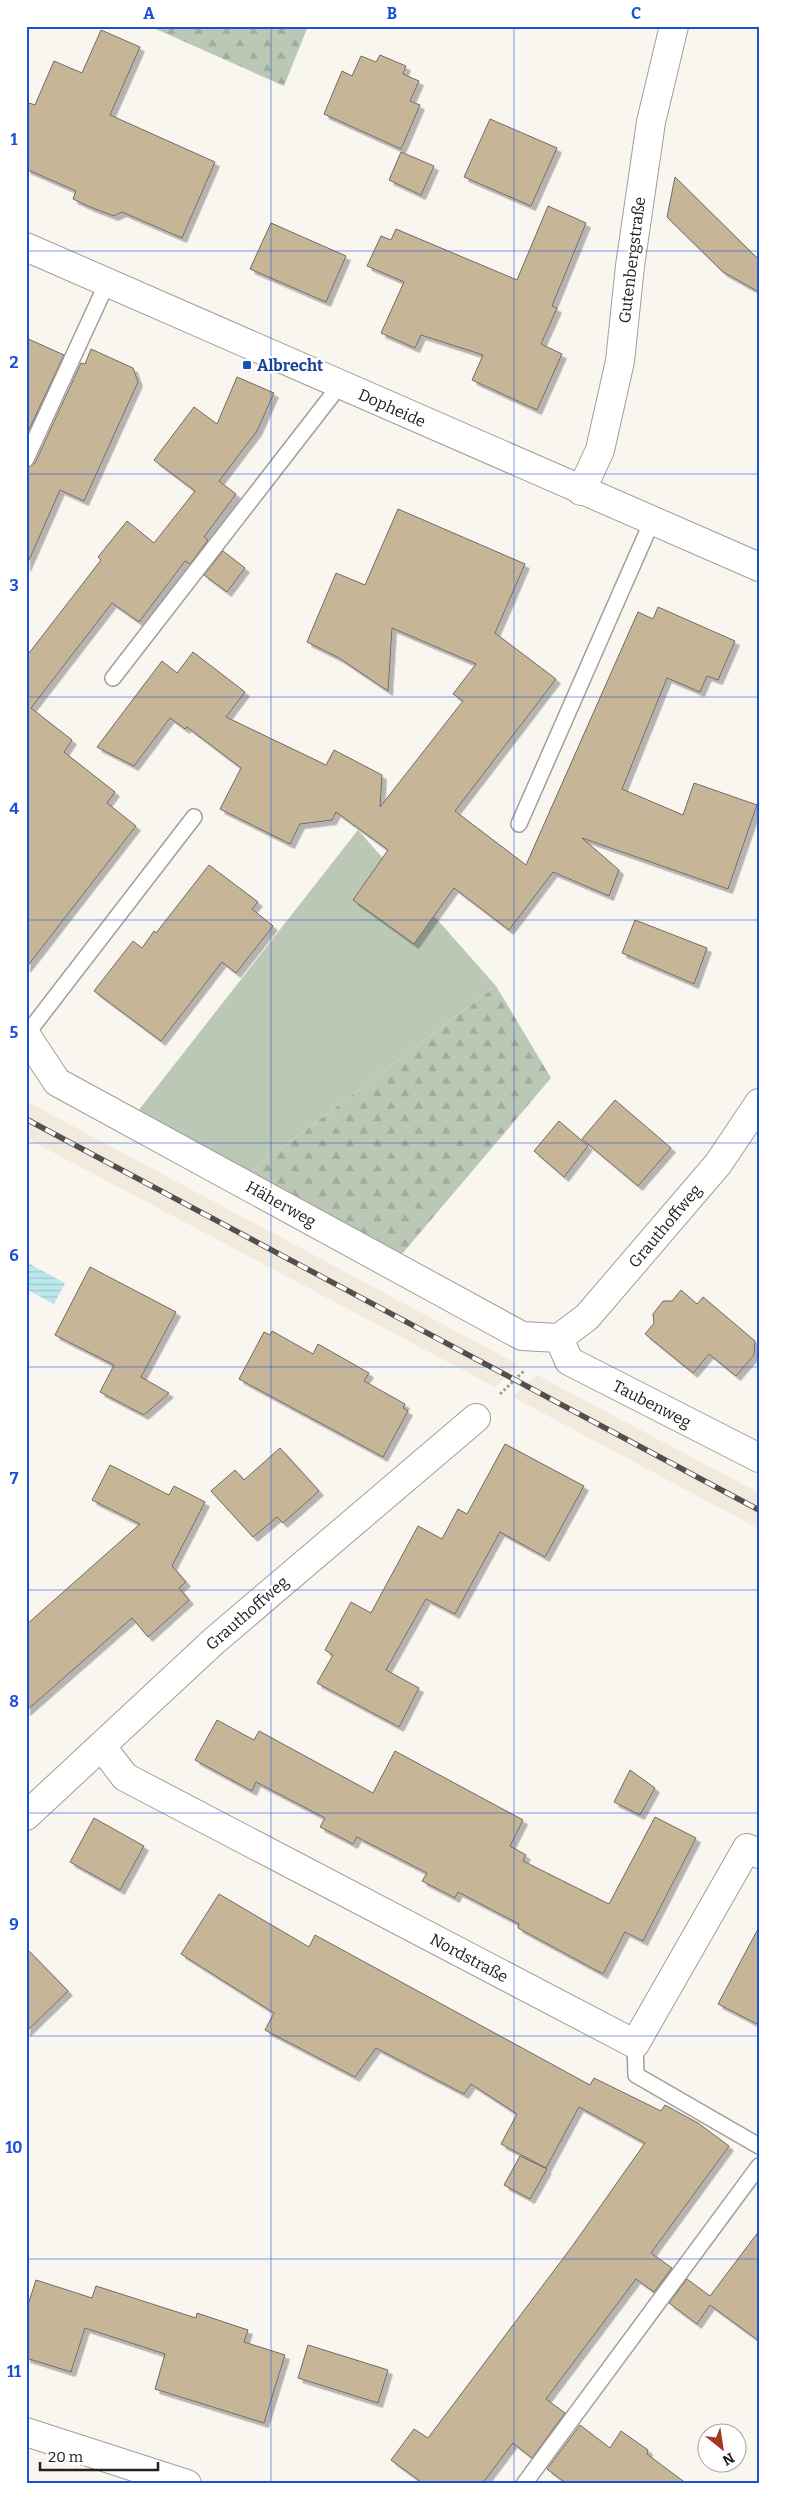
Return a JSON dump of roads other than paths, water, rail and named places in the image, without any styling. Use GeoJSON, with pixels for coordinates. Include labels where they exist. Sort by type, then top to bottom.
{"type":"FeatureCollection","features":[{"type":"Feature","properties":{"kind":"street","name":"Gutenbergstraße"},"geometry":{"type":"LineString","coordinates":[[581,491],[600,450],[620,361],[630,266],[651,122],[674,26]]}},
{"type":"Feature","properties":{"kind":"street","name":"Dopheide"},"geometry":{"type":"LineString","coordinates":[[26,247],[581,491],[759,567]]}},
{"type":"Feature","properties":{"kind":"street","name":"Häherweg"},"geometry":{"type":"LineString","coordinates":[[26,1035],[57,1082],[522,1336],[559,1338]]}},
{"type":"Feature","properties":{"kind":"street","name":"Grauthoffweg"},"geometry":{"type":"LineString","coordinates":[[559,1338],[587,1317],[705,1179],[759,1103]]}},
{"type":"Feature","properties":{"kind":"street","name":"Taubenweg"},"geometry":{"type":"LineString","coordinates":[[559,1338],[568,1361],[759,1458]]}},
{"type":"Feature","properties":{"kind":"street","name":"Grauthoffweg"},"geometry":{"type":"LineString","coordinates":[[26,1816],[214,1641],[476,1418]]}},
{"type":"Feature","properties":{"kind":"street","name":"Nordstraße"},"geometry":{"type":"LineString","coordinates":[[102,1747],[125,1777],[635,2044]]}},
{"type":"Feature","properties":{"kind":"street"},"geometry":{"type":"LineString","coordinates":[[635,2044],[746,1848],[759,1854]]}},
{"type":"Feature","properties":{"kind":"street"},"geometry":{"type":"LineString","coordinates":[[26,2432],[129,2475],[187,2484]]}},
{"type":"Feature","properties":{"kind":"lane"},"geometry":{"type":"LineString","coordinates":[[26,459],[107,283]]}},
{"type":"Feature","properties":{"kind":"lane"},"geometry":{"type":"LineString","coordinates":[[112,678],[340,385]]}},
{"type":"Feature","properties":{"kind":"lane"},"geometry":{"type":"LineString","coordinates":[[519,824],[652,521]]}},
{"type":"Feature","properties":{"kind":"lane"},"geometry":{"type":"LineString","coordinates":[[26,1035],[194,817]]}},
{"type":"Feature","properties":{"kind":"lane"},"geometry":{"type":"LineString","coordinates":[[635,2044],[636,2075],[759,2146]]}},
{"type":"Feature","properties":{"kind":"lane"},"geometry":{"type":"LineString","coordinates":[[524,2484],[759,2166]]}},
{"type":"Feature","properties":{"kind":"water"},"geometry":{"type":"Polygon","coordinates":[[[26,1262],[65,1283],[54,1304],[26,1289],[26,1262]]]}},
{"type":"Feature","properties":{"kind":"railway"},"geometry":{"type":"LineString","coordinates":[[26,1119],[759,1510]]}},
{"type":"Feature","properties":{"kind":"place","name":"Albrecht"},"geometry":{"type":"Point","coordinates":[247,365]}}]}
